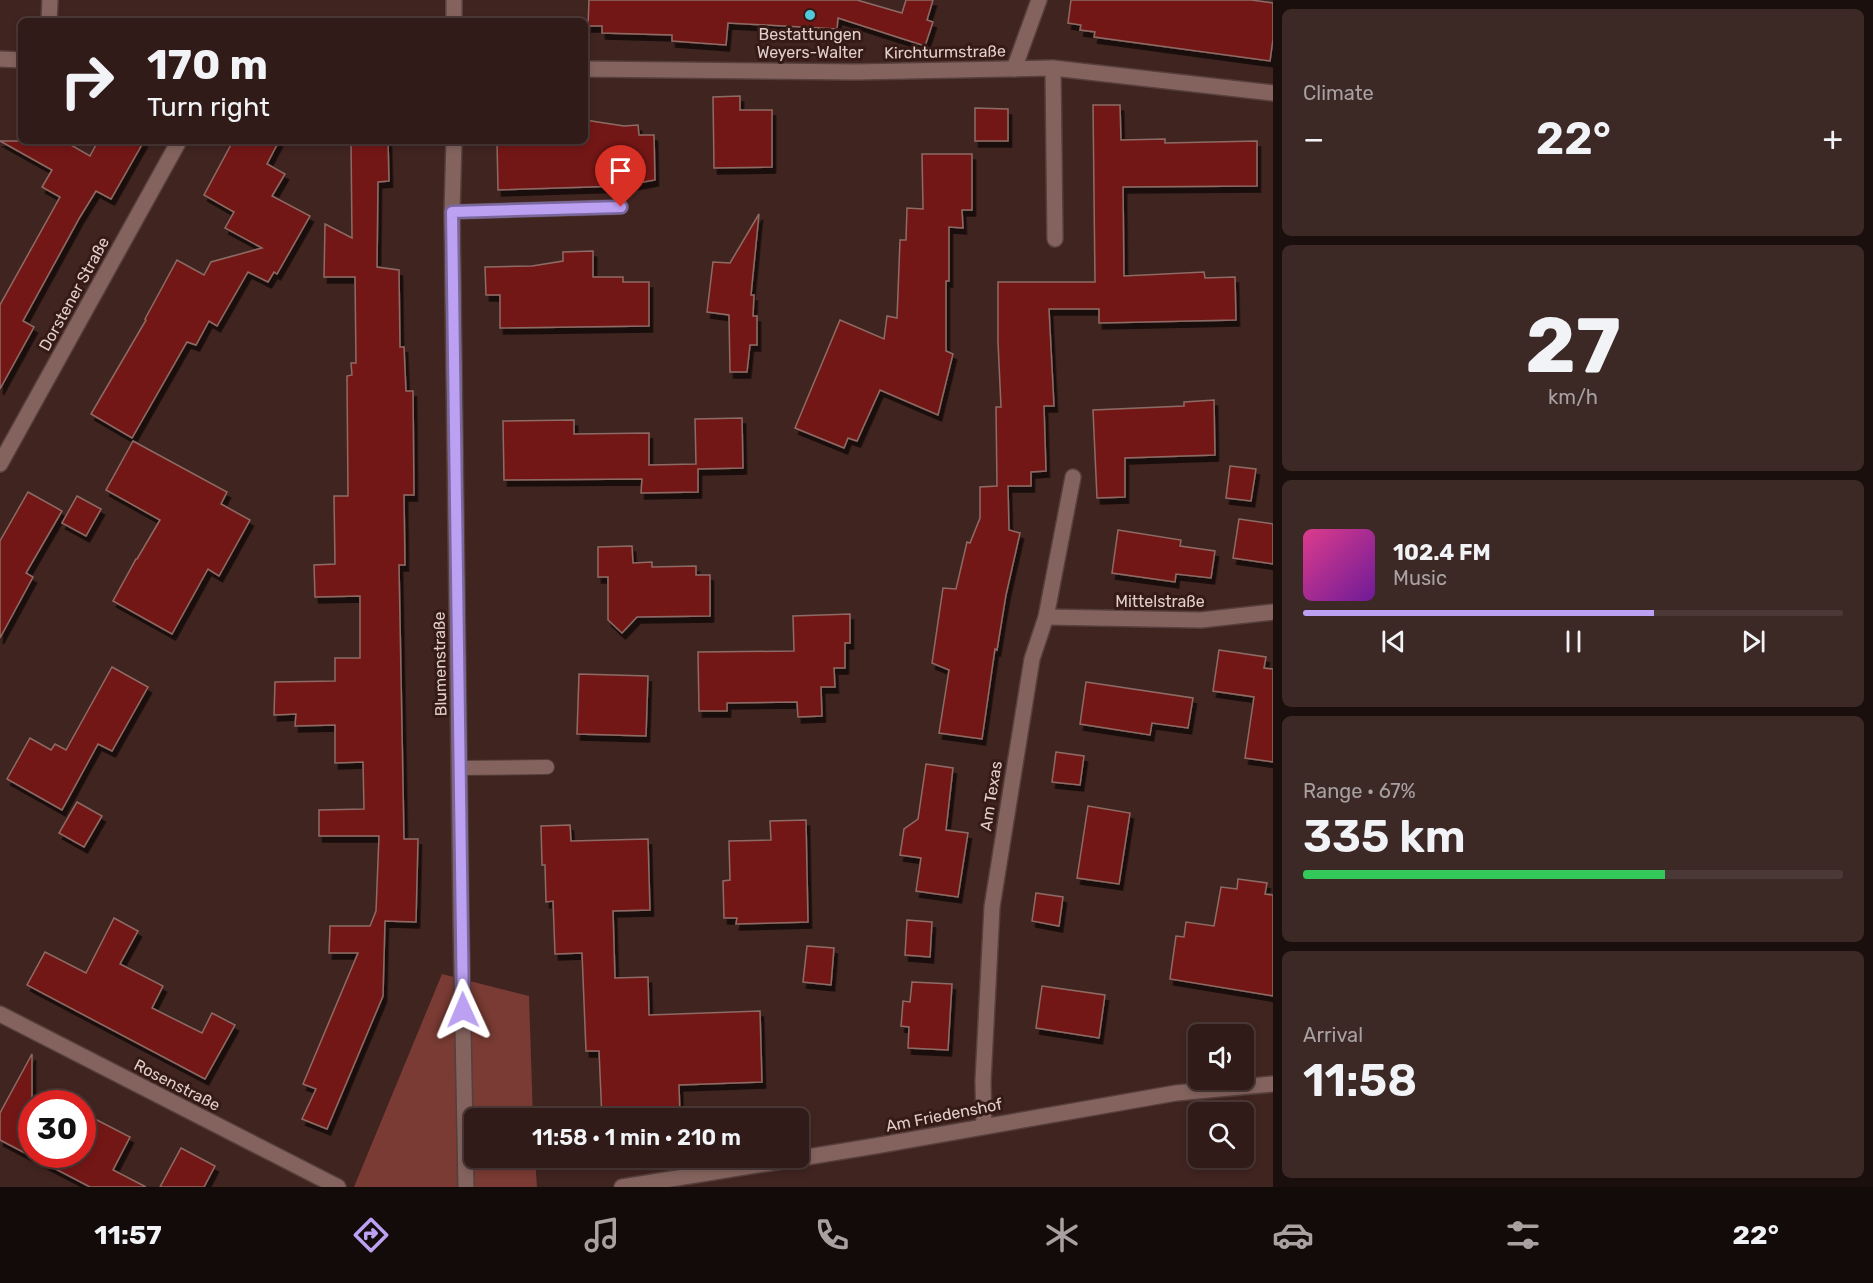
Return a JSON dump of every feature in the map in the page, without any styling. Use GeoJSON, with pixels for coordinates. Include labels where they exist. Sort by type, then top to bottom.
{"type":"FeatureCollection","features":[{"type":"Feature","properties":{"kind":"street"},"geometry":{"type":"LineString","coordinates":[[49,18],[50,0]]}},
{"type":"Feature","properties":{"kind":"street"},"geometry":{"type":"LineString","coordinates":[[454,0],[454,18]]}},
{"type":"Feature","properties":{"kind":"street"},"geometry":{"type":"LineString","coordinates":[[1014,69],[1039,0]]}},
{"type":"Feature","properties":{"kind":"street"},"geometry":{"type":"LineString","coordinates":[[0,59],[18,60]]}},
{"type":"Feature","properties":{"kind":"street"},"geometry":{"type":"LineString","coordinates":[[1053,68],[1055,239]]}},
{"type":"Feature","properties":{"kind":"street","name":"Kirchturmstraße"},"geometry":{"type":"LineString","coordinates":[[588,69],[856,72],[1053,68],[1273,93]]}},
{"type":"Feature","properties":{"kind":"street","name":"Dorstener Straße"},"geometry":{"type":"LineString","coordinates":[[0,464],[177,144]]}},
{"type":"Feature","properties":{"kind":"street","name":"Blumenstraße"},"geometry":{"type":"LineString","coordinates":[[454,144],[452,212],[466,1187]]}},
{"type":"Feature","properties":{"kind":"street","name":"Am Texas"},"geometry":{"type":"LineString","coordinates":[[984,1126],[983,1081],[992,907],[1032,659],[1046,617],[1073,477]]}},
{"type":"Feature","properties":{"kind":"street","name":"Mittelstraße"},"geometry":{"type":"LineString","coordinates":[[1046,617],[1201,620],[1273,612]]}},
{"type":"Feature","properties":{"kind":"street","name":"Rosenstraße"},"geometry":{"type":"LineString","coordinates":[[0,1014],[339,1187]]}},
{"type":"Feature","properties":{"kind":"street","name":"Am Friedenshof"},"geometry":{"type":"LineString","coordinates":[[622,1187],[864,1148],[1176,1093],[1273,1084]]}},
{"type":"Feature","properties":{"kind":"lane"},"geometry":{"type":"LineString","coordinates":[[452,212],[621,207]]}},
{"type":"Feature","properties":{"kind":"lane"},"geometry":{"type":"LineString","coordinates":[[459,768],[547,767]]}},
{"type":"Feature","properties":{"kind":"shaded area"},"geometry":{"type":"Polygon","coordinates":[[[442,974],[529,996],[533,1108],[464,1108],[464,1168],[536,1168],[537,1187],[354,1187],[442,974]]]}},
{"type":"Feature","properties":{"kind":"building"},"geometry":{"type":"Polygon","coordinates":[[[589,0],[857,0],[902,13],[906,0],[933,0],[927,20],[933,22],[925,46],[838,18],[837,29],[728,23],[726,45],[672,41],[672,35],[602,33],[602,26],[588,26],[589,0]]]}},
{"type":"Feature","properties":{"kind":"building"},"geometry":{"type":"Polygon","coordinates":[[[1071,0],[1251,0],[1273,3],[1273,39],[1270,61],[1094,37],[1095,32],[1080,30],[1081,25],[1068,23],[1071,0]]]}},
{"type":"Feature","properties":{"kind":"building"},"geometry":{"type":"Polygon","coordinates":[[[740,96],[740,110],[772,110],[772,167],[714,168],[713,97],[740,96]]]}},
{"type":"Feature","properties":{"kind":"building"},"geometry":{"type":"Polygon","coordinates":[[[1093,105],[1120,105],[1121,140],[1165,139],[1165,143],[1257,141],[1257,186],[1123,187],[1124,276],[1204,272],[1205,278],[1235,277],[1236,320],[1099,323],[1099,309],[1049,309],[1054,406],[1044,406],[1046,471],[1031,472],[1031,486],[1008,486],[1009,530],[1020,533],[997,650],[995,649],[982,739],[939,733],[949,670],[932,663],[943,588],[956,589],[967,542],[970,543],[980,518],[980,487],[997,486],[996,407],[1001,407],[998,282],[1095,282],[1093,105]]]}},
{"type":"Feature","properties":{"kind":"building"},"geometry":{"type":"Polygon","coordinates":[[[975,108],[1008,109],[1008,141],[975,141],[975,108]]]}},
{"type":"Feature","properties":{"kind":"building"},"geometry":{"type":"Polygon","coordinates":[[[588,120],[624,126],[638,125],[639,135],[654,135],[655,180],[622,186],[498,190],[497,144],[588,144],[588,120]]]}},
{"type":"Feature","properties":{"kind":"building"},"geometry":{"type":"Polygon","coordinates":[[[0,141],[18,141],[18,144],[69,144],[90,156],[96,144],[142,144],[111,199],[96,191],[80,217],[23,321],[34,327],[0,389],[0,305],[60,197],[42,187],[52,170],[0,141]]]}},
{"type":"Feature","properties":{"kind":"building"},"geometry":{"type":"Polygon","coordinates":[[[231,144],[277,144],[267,164],[285,174],[272,196],[310,216],[277,274],[274,272],[268,282],[248,272],[217,326],[209,321],[196,345],[187,342],[132,438],[91,414],[146,320],[177,260],[204,275],[211,262],[262,248],[225,228],[234,212],[204,195],[231,144]]]}},
{"type":"Feature","properties":{"kind":"building"},"geometry":{"type":"Polygon","coordinates":[[[351,144],[388,144],[389,181],[378,182],[377,267],[399,270],[400,347],[404,347],[406,391],[413,391],[414,495],[404,495],[405,565],[399,565],[404,839],[418,839],[416,922],[385,921],[383,996],[327,1129],[302,1119],[316,1089],[303,1084],[358,953],[329,953],[330,926],[370,926],[376,911],[379,836],[319,836],[319,810],[364,809],[363,762],[335,763],[335,725],[295,726],[296,714],[274,715],[275,682],[335,681],[335,658],[360,658],[360,596],[315,597],[314,565],[335,564],[334,496],[348,496],[347,376],[352,375],[351,363],[356,363],[355,277],[324,277],[325,224],[352,238],[351,144]]]}},
{"type":"Feature","properties":{"kind":"building"},"geometry":{"type":"Polygon","coordinates":[[[922,154],[972,154],[972,210],[962,210],[963,228],[949,227],[946,351],[953,354],[938,415],[880,390],[857,441],[848,438],[844,448],[795,428],[840,320],[884,339],[887,316],[897,318],[900,240],[906,240],[907,208],[923,209],[922,154]]]}},
{"type":"Feature","properties":{"kind":"building"},"geometry":{"type":"Polygon","coordinates":[[[759,214],[751,295],[754,295],[753,316],[757,316],[757,345],[750,345],[747,372],[730,372],[729,315],[707,312],[713,262],[730,263],[759,214]]]}},
{"type":"Feature","properties":{"kind":"building"},"geometry":{"type":"Polygon","coordinates":[[[593,251],[593,277],[623,277],[623,282],[649,282],[649,326],[500,328],[500,295],[486,295],[485,267],[532,266],[563,261],[563,252],[593,251]]]}},
{"type":"Feature","properties":{"kind":"building"},"geometry":{"type":"Polygon","coordinates":[[[1214,400],[1215,455],[1125,458],[1125,497],[1097,498],[1093,410],[1184,406],[1184,402],[1214,400]]]}},
{"type":"Feature","properties":{"kind":"building"},"geometry":{"type":"Polygon","coordinates":[[[742,418],[743,468],[698,469],[698,492],[641,493],[642,479],[504,480],[503,421],[574,420],[574,434],[649,433],[649,465],[696,464],[695,419],[742,418]]]}},
{"type":"Feature","properties":{"kind":"building"},"geometry":{"type":"Polygon","coordinates":[[[133,441],[227,492],[221,504],[250,520],[219,576],[208,569],[172,634],[113,601],[160,520],[106,490],[133,441]]]}},
{"type":"Feature","properties":{"kind":"building"},"geometry":{"type":"Polygon","coordinates":[[[1230,466],[1256,469],[1251,501],[1226,498],[1230,466]]]}},
{"type":"Feature","properties":{"kind":"building"},"geometry":{"type":"Polygon","coordinates":[[[28,492],[62,511],[26,573],[33,577],[0,638],[0,541],[28,492]]]}},
{"type":"Feature","properties":{"kind":"building"},"geometry":{"type":"Polygon","coordinates":[[[77,496],[101,509],[86,536],[62,523],[77,496]]]}},
{"type":"Feature","properties":{"kind":"building"},"geometry":{"type":"Polygon","coordinates":[[[1239,519],[1273,524],[1273,564],[1233,558],[1239,519]]]}},
{"type":"Feature","properties":{"kind":"building"},"geometry":{"type":"Polygon","coordinates":[[[1118,530],[1181,540],[1180,546],[1215,551],[1211,578],[1176,574],[1175,582],[1112,573],[1118,530]]]}},
{"type":"Feature","properties":{"kind":"building"},"geometry":{"type":"Polygon","coordinates":[[[632,546],[633,563],[652,562],[652,567],[696,566],[696,575],[710,575],[710,616],[637,617],[622,633],[608,620],[608,577],[598,577],[598,547],[632,546]]]}},
{"type":"Feature","properties":{"kind":"building"},"geometry":{"type":"Polygon","coordinates":[[[850,614],[850,643],[845,643],[845,668],[834,668],[835,687],[821,687],[822,716],[798,717],[797,702],[727,703],[727,711],[699,711],[698,652],[794,651],[793,616],[850,614]]]}},
{"type":"Feature","properties":{"kind":"building"},"geometry":{"type":"Polygon","coordinates":[[[1219,650],[1266,657],[1264,668],[1273,669],[1273,762],[1245,758],[1254,697],[1213,691],[1219,650]]]}},
{"type":"Feature","properties":{"kind":"building"},"geometry":{"type":"Polygon","coordinates":[[[112,667],[148,687],[112,751],[98,744],[62,810],[7,779],[30,738],[51,750],[55,744],[66,750],[112,667]]]}},
{"type":"Feature","properties":{"kind":"building"},"geometry":{"type":"Polygon","coordinates":[[[579,674],[648,676],[646,736],[577,734],[579,674]]]}},
{"type":"Feature","properties":{"kind":"building"},"geometry":{"type":"Polygon","coordinates":[[[1086,682],[1193,698],[1188,728],[1152,723],[1150,735],[1080,724],[1086,682]]]}},
{"type":"Feature","properties":{"kind":"building"},"geometry":{"type":"Polygon","coordinates":[[[1056,752],[1084,756],[1080,785],[1052,782],[1056,752]]]}},
{"type":"Feature","properties":{"kind":"building"},"geometry":{"type":"Polygon","coordinates":[[[926,764],[953,768],[946,830],[968,833],[958,897],[916,891],[921,858],[900,855],[904,829],[918,819],[926,764]]]}},
{"type":"Feature","properties":{"kind":"building"},"geometry":{"type":"Polygon","coordinates":[[[77,802],[102,816],[84,847],[59,833],[77,802]]]}},
{"type":"Feature","properties":{"kind":"building"},"geometry":{"type":"Polygon","coordinates":[[[1088,806],[1130,813],[1119,884],[1077,878],[1088,806]]]}},
{"type":"Feature","properties":{"kind":"building"},"geometry":{"type":"Polygon","coordinates":[[[806,820],[808,922],[736,924],[737,918],[724,918],[723,881],[730,880],[729,841],[771,840],[770,821],[806,820]]]}},
{"type":"Feature","properties":{"kind":"building"},"geometry":{"type":"Polygon","coordinates":[[[570,825],[571,841],[648,839],[650,910],[613,911],[615,978],[648,977],[649,1015],[760,1011],[762,1082],[679,1085],[680,1108],[602,1108],[599,1051],[586,1051],[582,953],[555,954],[553,901],[546,902],[541,826],[570,825]]]}},
{"type":"Feature","properties":{"kind":"building"},"geometry":{"type":"Polygon","coordinates":[[[1238,879],[1267,883],[1265,894],[1273,895],[1273,996],[1170,979],[1176,936],[1184,937],[1186,922],[1214,926],[1221,887],[1237,889],[1238,879]]]}},
{"type":"Feature","properties":{"kind":"building"},"geometry":{"type":"Polygon","coordinates":[[[1036,893],[1063,897],[1059,926],[1032,921],[1036,893]]]}},
{"type":"Feature","properties":{"kind":"building"},"geometry":{"type":"Polygon","coordinates":[[[114,918],[138,931],[120,964],[163,986],[152,1008],[202,1033],[212,1013],[235,1025],[205,1079],[27,985],[45,952],[86,973],[114,918]]]}},
{"type":"Feature","properties":{"kind":"building"},"geometry":{"type":"Polygon","coordinates":[[[907,920],[932,922],[930,957],[905,955],[907,920]]]}},
{"type":"Feature","properties":{"kind":"building"},"geometry":{"type":"Polygon","coordinates":[[[807,946],[834,948],[831,985],[803,982],[807,946]]]}},
{"type":"Feature","properties":{"kind":"building"},"geometry":{"type":"Polygon","coordinates":[[[912,982],[952,984],[948,1050],[908,1048],[909,1027],[901,1026],[903,1001],[910,1002],[912,982]]]}},
{"type":"Feature","properties":{"kind":"building"},"geometry":{"type":"Polygon","coordinates":[[[1042,986],[1105,995],[1099,1038],[1036,1028],[1042,986]]]}},
{"type":"Feature","properties":{"kind":"building"},"geometry":{"type":"Polygon","coordinates":[[[32,1054],[32,1090],[18,1090],[18,1149],[0,1140],[0,1113],[32,1054]]]}},
{"type":"Feature","properties":{"kind":"building"},"geometry":{"type":"Polygon","coordinates":[[[97,1120],[130,1137],[113,1170],[146,1187],[90,1187],[54,1168],[96,1168],[97,1120]]]}},
{"type":"Feature","properties":{"kind":"building"},"geometry":{"type":"Polygon","coordinates":[[[181,1148],[215,1166],[204,1187],[160,1187],[181,1148]]]}},
{"type":"Feature","properties":{"kind":"place","name":"Bestattungen Weyers-Walter"},"geometry":{"type":"Point","coordinates":[810,15]}},
{"type":"Feature","properties":{"kind":"route"},"geometry":{"type":"LineString","coordinates":[[463,1010],[456,355],[452,212],[621,207]]}}]}
